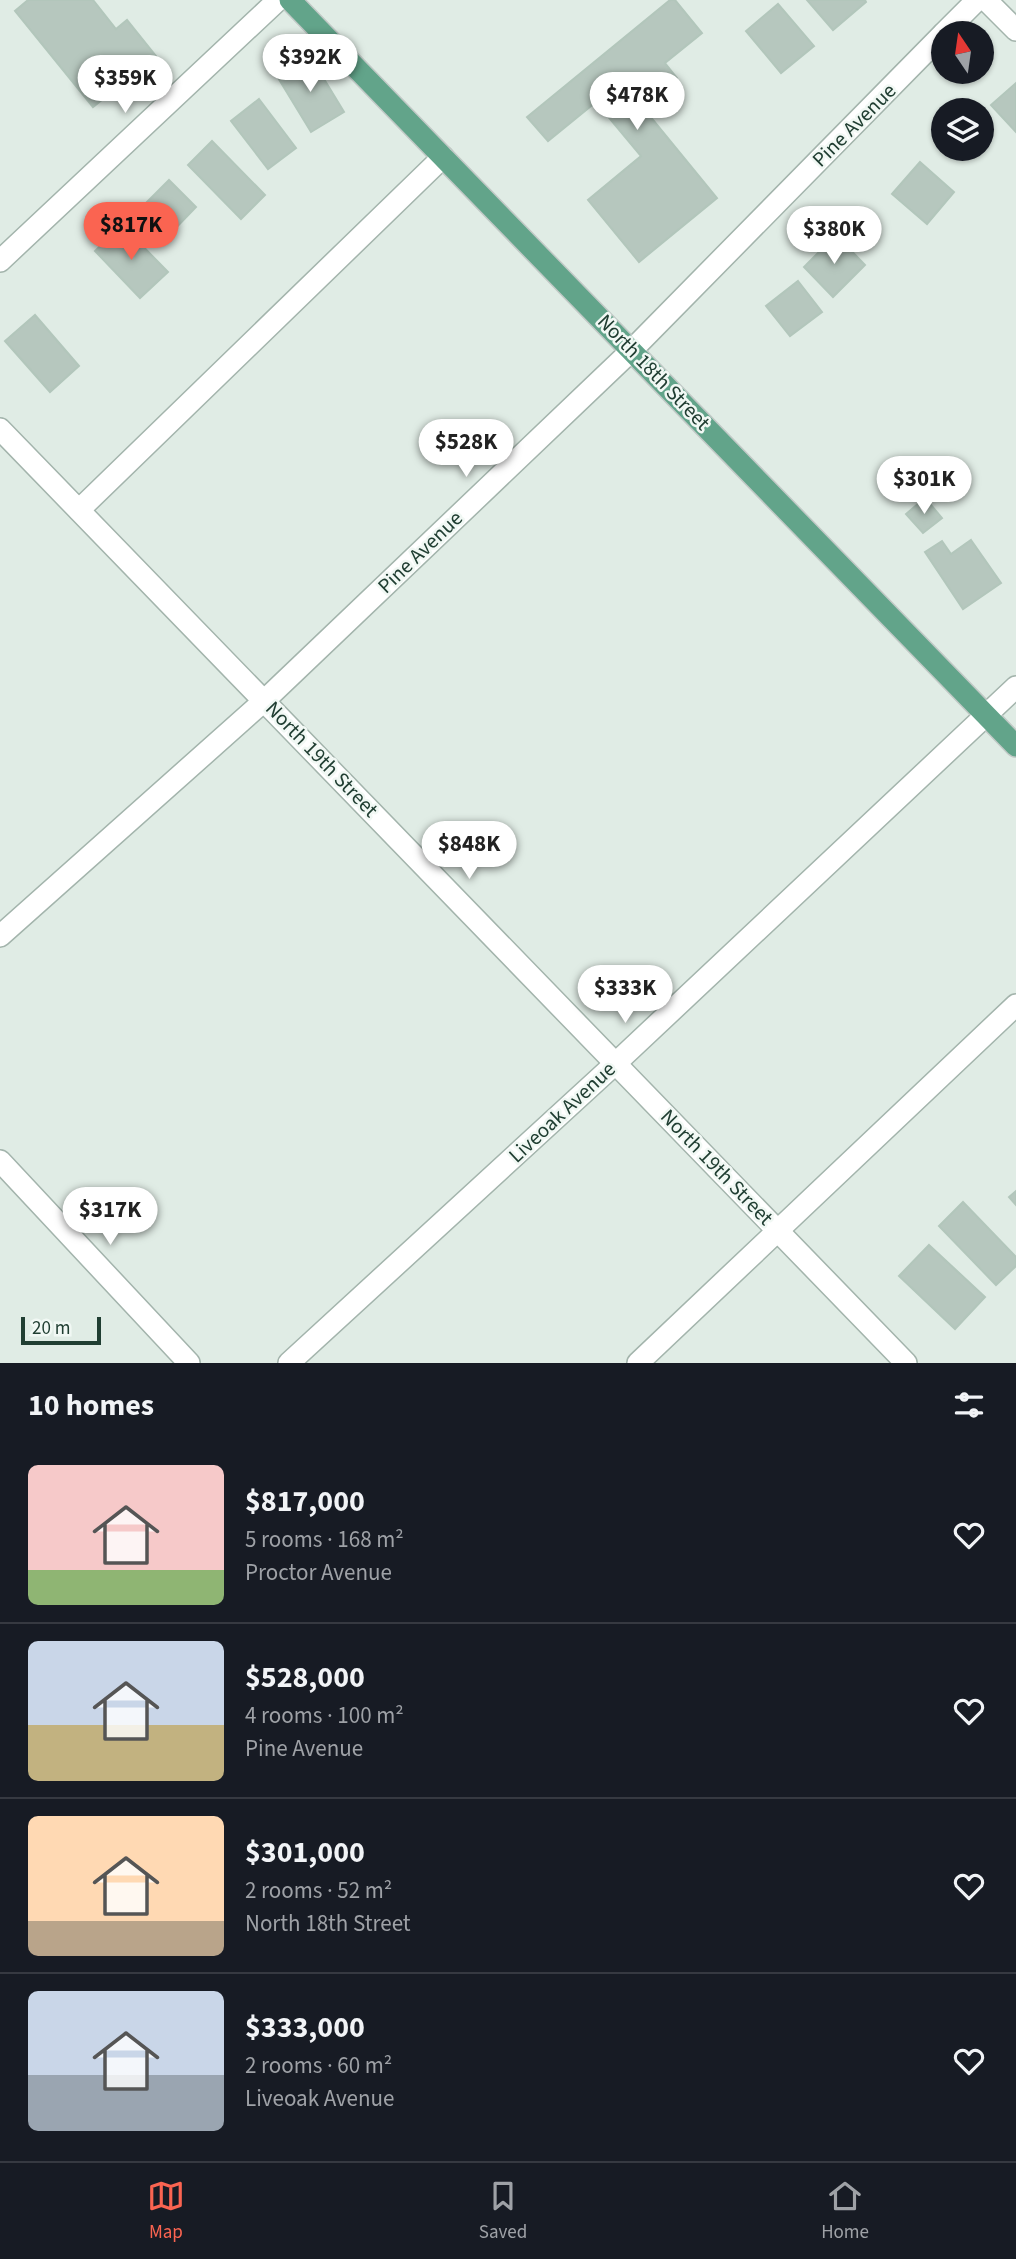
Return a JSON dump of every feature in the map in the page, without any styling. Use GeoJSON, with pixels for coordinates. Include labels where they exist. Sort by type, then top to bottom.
{"type":"FeatureCollection","features":[{"type":"Feature","properties":{"kind":"main road","name":"North 18th Street"},"geometry":{"type":"LineString","coordinates":[[290,0],[1016,746]]}},
{"type":"Feature","properties":{"kind":"street"},"geometry":{"type":"LineString","coordinates":[[0,261],[278,0]]}},
{"type":"Feature","properties":{"kind":"street","name":"Pine Avenue"},"geometry":{"type":"LineString","coordinates":[[957,21],[977,0]]}},
{"type":"Feature","properties":{"kind":"street"},"geometry":{"type":"LineString","coordinates":[[986,0],[1016,30]]}},
{"type":"Feature","properties":{"kind":"street","name":"Pine Avenue"},"geometry":{"type":"LineString","coordinates":[[0,936],[265,700],[632,350],[931,47]]}},
{"type":"Feature","properties":{"kind":"street"},"geometry":{"type":"LineString","coordinates":[[79,510],[443,157]]}},
{"type":"Feature","properties":{"kind":"street","name":"North 19th Street"},"geometry":{"type":"LineString","coordinates":[[0,429],[906,1363]]}},
{"type":"Feature","properties":{"kind":"street","name":"Liveoak Avenue"},"geometry":{"type":"LineString","coordinates":[[289,1363],[616,1062],[1016,687]]}},
{"type":"Feature","properties":{"kind":"street"},"geometry":{"type":"LineString","coordinates":[[638,1363],[1016,1005]]}},
{"type":"Feature","properties":{"kind":"street"},"geometry":{"type":"LineString","coordinates":[[0,1161],[189,1363]]}},
{"type":"Feature","properties":{"kind":"building"},"geometry":{"type":"Polygon","coordinates":[[[28,0],[93,0],[116,29],[127,20],[156,56],[93,107],[15,11],[28,0]]]}},
{"type":"Feature","properties":{"kind":"building"},"geometry":{"type":"Polygon","coordinates":[[[670,0],[675,0],[702,33],[665,63],[677,78],[655,97],[647,87],[635,98],[717,198],[639,262],[588,200],[641,156],[596,102],[548,141],[527,117],[670,0]]]}},
{"type":"Feature","properties":{"kind":"building"},"geometry":{"type":"Polygon","coordinates":[[[807,0],[865,0],[866,2],[833,30],[807,0]]]}},
{"type":"Feature","properties":{"kind":"building"},"geometry":{"type":"Polygon","coordinates":[[[778,4],[814,46],[781,73],[746,31],[778,4]]]}},
{"type":"Feature","properties":{"kind":"building"},"geometry":{"type":"Polygon","coordinates":[[[310,56],[344,112],[311,132],[277,76],[310,56]]]}},
{"type":"Feature","properties":{"kind":"building"},"geometry":{"type":"Polygon","coordinates":[[[1016,83],[1016,132],[994,108],[994,102],[1016,83]]]}},
{"type":"Feature","properties":{"kind":"building"},"geometry":{"type":"Polygon","coordinates":[[[259,99],[296,148],[268,169],[231,121],[259,99]]]}},
{"type":"Feature","properties":{"kind":"building"},"geometry":{"type":"Polygon","coordinates":[[[212,141],[265,195],[241,219],[188,165],[212,141]]]}},
{"type":"Feature","properties":{"kind":"building"},"geometry":{"type":"Polygon","coordinates":[[[920,162],[954,192],[927,224],[892,194],[920,162]]]}},
{"type":"Feature","properties":{"kind":"building"},"geometry":{"type":"Polygon","coordinates":[[[169,180],[196,207],[167,237],[140,209],[169,180]]]}},
{"type":"Feature","properties":{"kind":"building"},"geometry":{"type":"Polygon","coordinates":[[[122,225],[168,272],[140,298],[95,251],[122,225]]]}},
{"type":"Feature","properties":{"kind":"building"},"geometry":{"type":"Polygon","coordinates":[[[836,235],[865,265],[833,297],[804,267],[836,235]]]}},
{"type":"Feature","properties":{"kind":"building"},"geometry":{"type":"Polygon","coordinates":[[[798,281],[822,312],[790,336],[766,306],[798,281]]]}},
{"type":"Feature","properties":{"kind":"building"},"geometry":{"type":"Polygon","coordinates":[[[35,315],[79,366],[50,392],[5,341],[35,315]]]}},
{"type":"Feature","properties":{"kind":"building"},"geometry":{"type":"Polygon","coordinates":[[[925,498],[942,518],[923,533],[906,514],[925,498]]]}},
{"type":"Feature","properties":{"kind":"building"},"geometry":{"type":"Polygon","coordinates":[[[971,540],[1001,583],[963,609],[925,552],[942,541],[951,554],[971,540]]]}},
{"type":"Feature","properties":{"kind":"building"},"geometry":{"type":"Polygon","coordinates":[[[1016,1191],[1016,1205],[1009,1197],[1016,1191]]]}},
{"type":"Feature","properties":{"kind":"building"},"geometry":{"type":"Polygon","coordinates":[[[963,1202],[1016,1257],[1016,1266],[996,1285],[939,1226],[963,1202]]]}},
{"type":"Feature","properties":{"kind":"building"},"geometry":{"type":"Polygon","coordinates":[[[929,1245],[985,1297],[955,1329],[899,1276],[929,1245]]]}}]}
